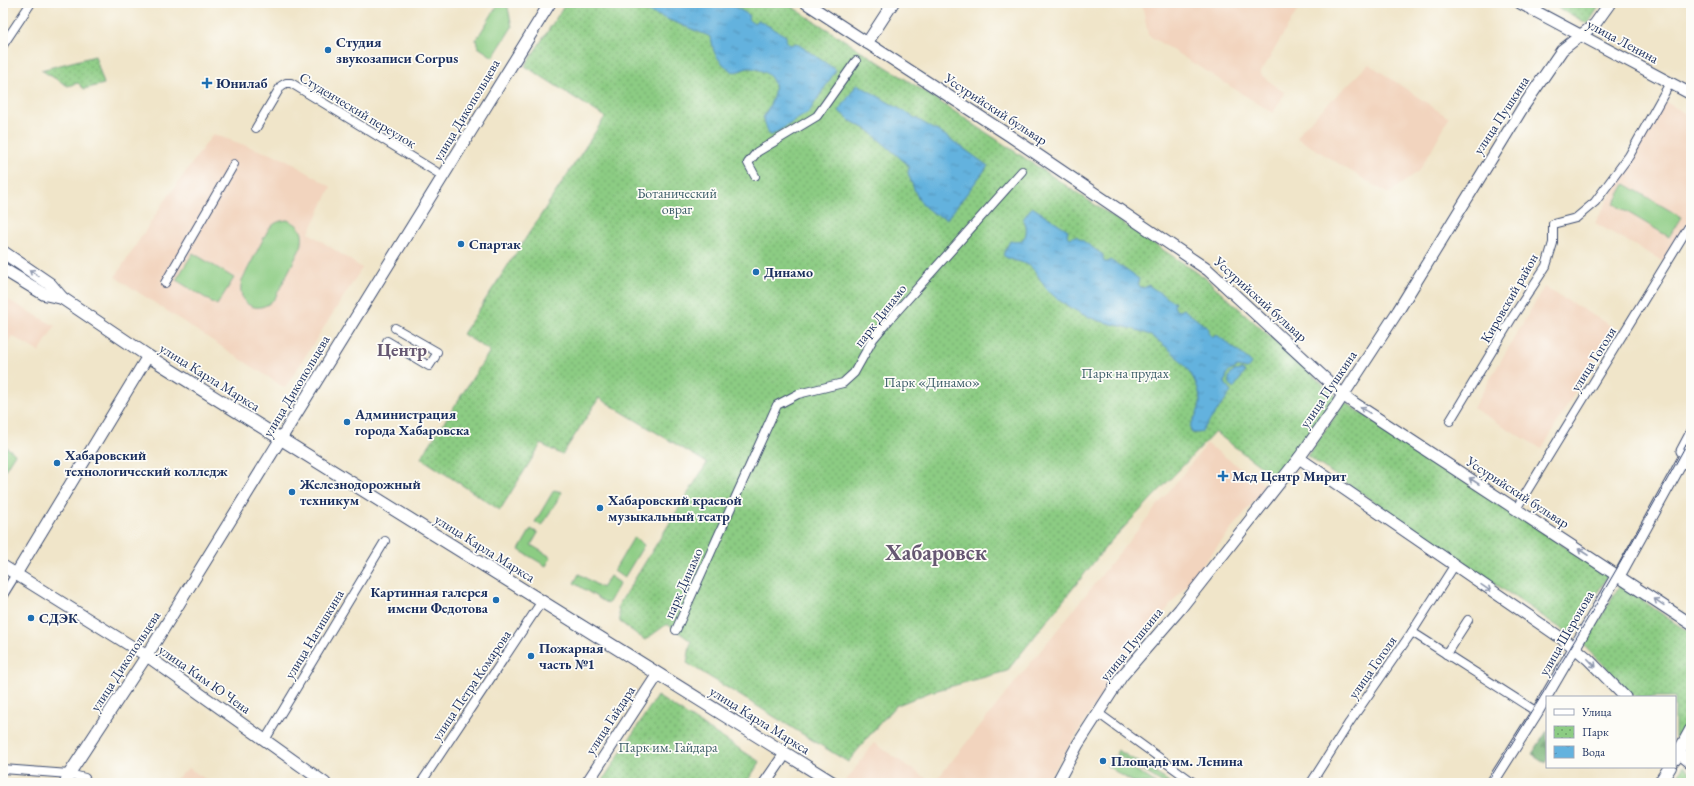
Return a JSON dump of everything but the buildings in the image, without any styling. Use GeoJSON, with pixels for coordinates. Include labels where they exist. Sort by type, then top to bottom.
{"type":"FeatureCollection","features":[{"type":"Feature","properties":{"kind":"main road","name":"улица Карла Маркса"},"geometry":{"type":"LineString","coordinates":[[3,252],[50,284],[62,298],[148,356],[833,783]]}},
{"type":"Feature","properties":{"kind":"main road","name":"улица Карла Маркса"},"geometry":{"type":"LineString","coordinates":[[3,269],[44,294],[62,298]]}},
{"type":"Feature","properties":{"kind":"main road"},"geometry":{"type":"LineString","coordinates":[[1676,754],[1691,730]]}},
{"type":"Feature","properties":{"kind":"main road"},"geometry":{"type":"LineString","coordinates":[[1660,783],[1669,768]]}},
{"type":"Feature","properties":{"kind":"street"},"geometry":{"type":"LineString","coordinates":[[3,45],[31,3]]}},
{"type":"Feature","properties":{"kind":"street","name":"улица Дикопольцева"},"geometry":{"type":"LineString","coordinates":[[67,778],[147,656],[550,3]]}},
{"type":"Feature","properties":{"kind":"street","name":"Уссурийский бульвар"},"geometry":{"type":"LineString","coordinates":[[806,3],[1010,136],[1208,270],[1343,394],[1616,577],[1691,624]]}},
{"type":"Feature","properties":{"kind":"street"},"geometry":{"type":"LineString","coordinates":[[867,43],[893,3]]}},
{"type":"Feature","properties":{"kind":"street","name":"улица Ленина"},"geometry":{"type":"LineString","coordinates":[[1520,3],[1691,94]]}},
{"type":"Feature","properties":{"kind":"street","name":"улица Пушкина"},"geometry":{"type":"LineString","coordinates":[[1057,783],[1078,744],[1122,676],[1180,609],[1300,458],[1398,311],[1522,107],[1562,50],[1595,24],[1610,3]]}},
{"type":"Feature","properties":{"kind":"street"},"geometry":{"type":"LineString","coordinates":[[755,176],[748,163],[756,152],[817,116],[856,61]]}},
{"type":"Feature","properties":{"kind":"street","name":"Студенческий переулок"},"geometry":{"type":"LineString","coordinates":[[256,128],[281,86],[286,83],[291,84],[443,176]]}},
{"type":"Feature","properties":{"kind":"street","name":"Кировский район"},"geometry":{"type":"LineString","coordinates":[[1450,420],[1484,368],[1512,318],[1546,266],[1553,243],[1553,224],[1576,218],[1595,202],[1629,156],[1670,83]]}},
{"type":"Feature","properties":{"kind":"street"},"geometry":{"type":"LineString","coordinates":[[165,283],[234,164]]}},
{"type":"Feature","properties":{"kind":"street","name":"парк Динамо"},"geometry":{"type":"LineString","coordinates":[[676,630],[777,405],[798,394],[844,383],[854,373],[873,339],[1022,171]]}},
{"type":"Feature","properties":{"kind":"street","name":"улица Гоголя"},"geometry":{"type":"LineString","coordinates":[[1516,509],[1691,223]]}},
{"type":"Feature","properties":{"kind":"street"},"geometry":{"type":"LineString","coordinates":[[387,341],[429,366],[436,355],[394,328]]}},
{"type":"Feature","properties":{"kind":"street"},"geometry":{"type":"LineString","coordinates":[[405,352],[413,339]]}},
{"type":"Feature","properties":{"kind":"street"},"geometry":{"type":"LineString","coordinates":[[3,595],[148,356]]}},
{"type":"Feature","properties":{"kind":"street","name":"улица Шеронова"},"geometry":{"type":"LineString","coordinates":[[1616,577],[1691,434]]}},
{"type":"Feature","properties":{"kind":"street","name":"улица Шеронова"},"geometry":{"type":"LineString","coordinates":[[1546,696],[1691,445]]}},
{"type":"Feature","properties":{"kind":"street"},"geometry":{"type":"LineString","coordinates":[[1300,458],[1454,566],[1575,647],[1588,658],[1624,696]]}},
{"type":"Feature","properties":{"kind":"street","name":"улица Нагишкина"},"geometry":{"type":"LineString","coordinates":[[265,740],[385,541]]}},
{"type":"Feature","properties":{"kind":"street","name":"улица Ким Ю Чена"},"geometry":{"type":"LineString","coordinates":[[3,566],[147,656],[325,783]]}},
{"type":"Feature","properties":{"kind":"street","name":"улица Гоголя"},"geometry":{"type":"LineString","coordinates":[[1311,783],[1345,729],[1412,632],[1454,566]]}},
{"type":"Feature","properties":{"kind":"street","name":"улица Петра Комарова"},"geometry":{"type":"LineString","coordinates":[[421,783],[542,601]]}},
{"type":"Feature","properties":{"kind":"street"},"geometry":{"type":"LineString","coordinates":[[1446,654],[1468,620]]}},
{"type":"Feature","properties":{"kind":"street"},"geometry":{"type":"LineString","coordinates":[[1412,632],[1537,712]]}},
{"type":"Feature","properties":{"kind":"street","name":"улица Гайдара"},"geometry":{"type":"LineString","coordinates":[[588,783],[658,674]]}},
{"type":"Feature","properties":{"kind":"street","name":"улица Шеронова"},"geometry":{"type":"LineString","coordinates":[[1492,783],[1546,697]]}},
{"type":"Feature","properties":{"kind":"street"},"geometry":{"type":"LineString","coordinates":[[1098,713],[1194,783]]}},
{"type":"Feature","properties":{"kind":"street"},"geometry":{"type":"LineString","coordinates":[[765,783],[785,754]]}},
{"type":"Feature","properties":{"kind":"street"},"geometry":{"type":"LineString","coordinates":[[1676,754],[1691,763]]}},
{"type":"Feature","properties":{"kind":"street"},"geometry":{"type":"LineString","coordinates":[[3,769],[67,778],[84,778],[88,783]]}},
{"type":"Feature","properties":{"kind":"shaded area"},"geometry":{"type":"Polygon","coordinates":[[[1142,3],[1294,3],[1300,6],[1260,74],[1285,93],[1273,113],[1148,35],[1142,3]]]}},
{"type":"Feature","properties":{"kind":"shaded area"},"geometry":{"type":"Polygon","coordinates":[[[1369,64],[1449,118],[1420,170],[1388,194],[1297,138],[1303,128],[1369,64]]]}},
{"type":"Feature","properties":{"kind":"shaded area"},"geometry":{"type":"Polygon","coordinates":[[[1664,101],[1691,117],[1691,218],[1666,263],[1595,223],[1664,101]]]}},
{"type":"Feature","properties":{"kind":"shaded area"},"geometry":{"type":"Polygon","coordinates":[[[213,134],[287,160],[331,187],[309,233],[362,268],[285,388],[115,277],[162,205],[213,134]]]}},
{"type":"Feature","properties":{"kind":"shaded area"},"geometry":{"type":"Polygon","coordinates":[[[1544,287],[1613,327],[1542,449],[1473,408],[1544,287]]]}},
{"type":"Feature","properties":{"kind":"shaded area"},"geometry":{"type":"Polygon","coordinates":[[[3,297],[55,326],[39,352],[12,336],[3,350],[3,297]]]}},
{"type":"Feature","properties":{"kind":"shaded area"},"geometry":{"type":"Polygon","coordinates":[[[1207,444],[1266,486],[1115,674],[1046,783],[934,783],[1207,444]]]}},
{"type":"Feature","properties":{"kind":"shaded area"},"geometry":{"type":"Polygon","coordinates":[[[874,743],[933,783],[845,782],[874,743]]]}},
{"type":"Feature","properties":{"kind":"shaded area"},"geometry":{"type":"Polygon","coordinates":[[[189,768],[211,783],[171,783],[189,768]]]}},
{"type":"Feature","properties":{"kind":"green space"},"geometry":{"type":"Polygon","coordinates":[[[499,3],[507,3],[512,27],[493,57],[478,47],[476,40],[499,3]]]}},
{"type":"Feature","properties":{"kind":"green space","name":"Парк «Динамо»"},"geometry":{"type":"Polygon","coordinates":[[[566,3],[786,3],[913,84],[1204,277],[1336,396],[1275,477],[1215,432],[1109,543],[1007,671],[930,692],[895,706],[848,762],[687,663],[691,641],[667,624],[645,640],[620,622],[618,606],[707,463],[599,398],[562,455],[541,444],[500,510],[421,458],[490,351],[463,334],[605,117],[525,66],[566,3]]]}},
{"type":"Feature","properties":{"kind":"green space"},"geometry":{"type":"Polygon","coordinates":[[[1551,3],[1601,3],[1588,24],[1551,3]]]}},
{"type":"Feature","properties":{"kind":"green space"},"geometry":{"type":"Polygon","coordinates":[[[95,56],[104,84],[84,89],[78,83],[68,86],[41,70],[95,56]]]}},
{"type":"Feature","properties":{"kind":"green space"},"geometry":{"type":"Polygon","coordinates":[[[1625,184],[1681,217],[1669,237],[1614,204],[1625,184]]]}},
{"type":"Feature","properties":{"kind":"green space"},"geometry":{"type":"Polygon","coordinates":[[[287,220],[295,224],[302,233],[301,247],[275,298],[269,304],[262,307],[250,306],[245,302],[242,296],[242,280],[268,230],[276,223],[287,220]]]}},
{"type":"Feature","properties":{"kind":"green space"},"geometry":{"type":"Polygon","coordinates":[[[193,253],[234,278],[217,305],[176,280],[193,253]]]}},
{"type":"Feature","properties":{"kind":"green space"},"geometry":{"type":"Polygon","coordinates":[[[1345,402],[1608,575],[1572,636],[1307,456],[1345,402]]]}},
{"type":"Feature","properties":{"kind":"green space"},"geometry":{"type":"Polygon","coordinates":[[[3,445],[15,454],[3,473],[3,445]]]}},
{"type":"Feature","properties":{"kind":"green space"},"geometry":{"type":"Polygon","coordinates":[[[554,490],[562,492],[542,526],[535,522],[554,490]]]}},
{"type":"Feature","properties":{"kind":"green space"},"geometry":{"type":"Polygon","coordinates":[[[531,529],[538,533],[531,545],[551,557],[546,566],[519,550],[531,529]]]}},
{"type":"Feature","properties":{"kind":"green space"},"geometry":{"type":"Polygon","coordinates":[[[634,537],[644,545],[624,578],[614,571],[634,537]]]}},
{"type":"Feature","properties":{"kind":"green space"},"geometry":{"type":"Polygon","coordinates":[[[579,574],[602,588],[610,576],[620,583],[608,604],[574,583],[579,574]]]}},
{"type":"Feature","properties":{"kind":"green space"},"geometry":{"type":"Polygon","coordinates":[[[1620,585],[1691,634],[1691,717],[1678,741],[1676,739],[1676,696],[1634,696],[1584,645],[1620,585]]]}},
{"type":"Feature","properties":{"kind":"green space","name":"Парк им. Гайдара"},"geometry":{"type":"Polygon","coordinates":[[[657,696],[760,762],[746,783],[601,783],[657,696]]]}},
{"type":"Feature","properties":{"kind":"green space"},"geometry":{"type":"Polygon","coordinates":[[[1546,733],[1546,763],[1532,754],[1546,733]]]}},
{"type":"Feature","properties":{"kind":"green space"},"geometry":{"type":"Polygon","coordinates":[[[1118,750],[1171,783],[1163,783],[1116,754],[1118,750]]]}},
{"type":"Feature","properties":{"kind":"green space"},"geometry":{"type":"Polygon","coordinates":[[[1113,756],[1156,783],[1134,783],[1107,766],[1113,756]]]}},
{"type":"Feature","properties":{"kind":"green space"},"geometry":{"type":"Polygon","coordinates":[[[1684,766],[1691,772],[1691,783],[1673,783],[1684,766]]]}},
{"type":"Feature","properties":{"kind":"water"},"geometry":{"type":"Polygon","coordinates":[[[627,3],[728,3],[749,15],[748,19],[751,22],[754,23],[758,20],[786,36],[787,42],[791,45],[796,43],[836,70],[809,112],[772,135],[769,135],[763,118],[774,95],[774,83],[766,73],[751,68],[746,68],[736,72],[731,71],[717,57],[709,36],[627,3]]]}},
{"type":"Feature","properties":{"kind":"water"},"geometry":{"type":"Polygon","coordinates":[[[857,84],[946,136],[988,166],[947,219],[930,211],[921,202],[911,182],[908,173],[909,168],[906,163],[868,130],[849,120],[839,111],[857,84]]]}},
{"type":"Feature","properties":{"kind":"water"},"geometry":{"type":"Polygon","coordinates":[[[1032,207],[1068,230],[1067,235],[1070,238],[1076,236],[1103,255],[1104,262],[1111,260],[1139,279],[1138,283],[1140,287],[1144,288],[1148,285],[1175,303],[1174,306],[1176,310],[1179,311],[1183,309],[1209,329],[1208,333],[1213,337],[1217,335],[1249,360],[1251,363],[1247,369],[1237,367],[1227,373],[1225,383],[1231,392],[1202,431],[1192,433],[1190,427],[1200,405],[1199,392],[1195,381],[1180,361],[1162,343],[1143,332],[1098,320],[1073,309],[1058,299],[1045,287],[1031,267],[1024,263],[1009,259],[1003,255],[1010,241],[1020,241],[1025,236],[1026,228],[1023,219],[1032,207]]]}},
{"type":"Feature","properties":{"kind":"water"},"geometry":{"type":"Polygon","coordinates":[[[1241,370],[1245,372],[1233,389],[1229,383],[1229,377],[1234,371],[1241,370]]]}},
{"type":"Feature","properties":{"kind":"tram line"},"geometry":{"type":"LineString","coordinates":[[1487,783],[1592,611],[1691,436]]}},
{"type":"Feature","properties":{"kind":"place","name":"Студия звукозаписи Corpus"},"geometry":{"type":"Point","coordinates":[328,50]}},
{"type":"Feature","properties":{"kind":"place","name":"Юнилаб"},"geometry":{"type":"Point","coordinates":[207,83]}},
{"type":"Feature","properties":{"kind":"place","name":"Спартак"},"geometry":{"type":"Point","coordinates":[461,244]}},
{"type":"Feature","properties":{"kind":"place","name":"Динамо"},"geometry":{"type":"Point","coordinates":[756,272]}},
{"type":"Feature","properties":{"kind":"place","name":"Администрация города Хабаровска"},"geometry":{"type":"Point","coordinates":[347,422]}},
{"type":"Feature","properties":{"kind":"place","name":"Хабаровский технологический колледж"},"geometry":{"type":"Point","coordinates":[57,463]}},
{"type":"Feature","properties":{"kind":"place","name":"Мед Центр Мирит"},"geometry":{"type":"Point","coordinates":[1223,476]}},
{"type":"Feature","properties":{"kind":"place","name":"Железнодорожный техникум"},"geometry":{"type":"Point","coordinates":[292,492]}},
{"type":"Feature","properties":{"kind":"place","name":"Хабаровский краевой музыкальный театр"},"geometry":{"type":"Point","coordinates":[600,508]}},
{"type":"Feature","properties":{"kind":"place","name":"Картинная галерея имени Федотова"},"geometry":{"type":"Point","coordinates":[496,600]}},
{"type":"Feature","properties":{"kind":"place","name":"СДЭК"},"geometry":{"type":"Point","coordinates":[31,618]}},
{"type":"Feature","properties":{"kind":"place","name":"Пожарная часть №1"},"geometry":{"type":"Point","coordinates":[531,656]}},
{"type":"Feature","properties":{"kind":"place","name":"Площадь им. Ленина"},"geometry":{"type":"Point","coordinates":[1103,761]}},
{"type":"Feature","properties":{"kind":"district","name":"Центр"},"geometry":{"type":"Point","coordinates":[402,350]}},
{"type":"Feature","properties":{"kind":"district","name":"Хабаровск"},"geometry":{"type":"Point","coordinates":[936,552]}},
{"type":"Feature","properties":{"kind":"park label","name":"Ботанический овраг"},"geometry":{"type":"Point","coordinates":[677,202]}},
{"type":"Feature","properties":{"kind":"park label","name":"Парк на прудах"},"geometry":{"type":"Point","coordinates":[1125,373]}}]}
